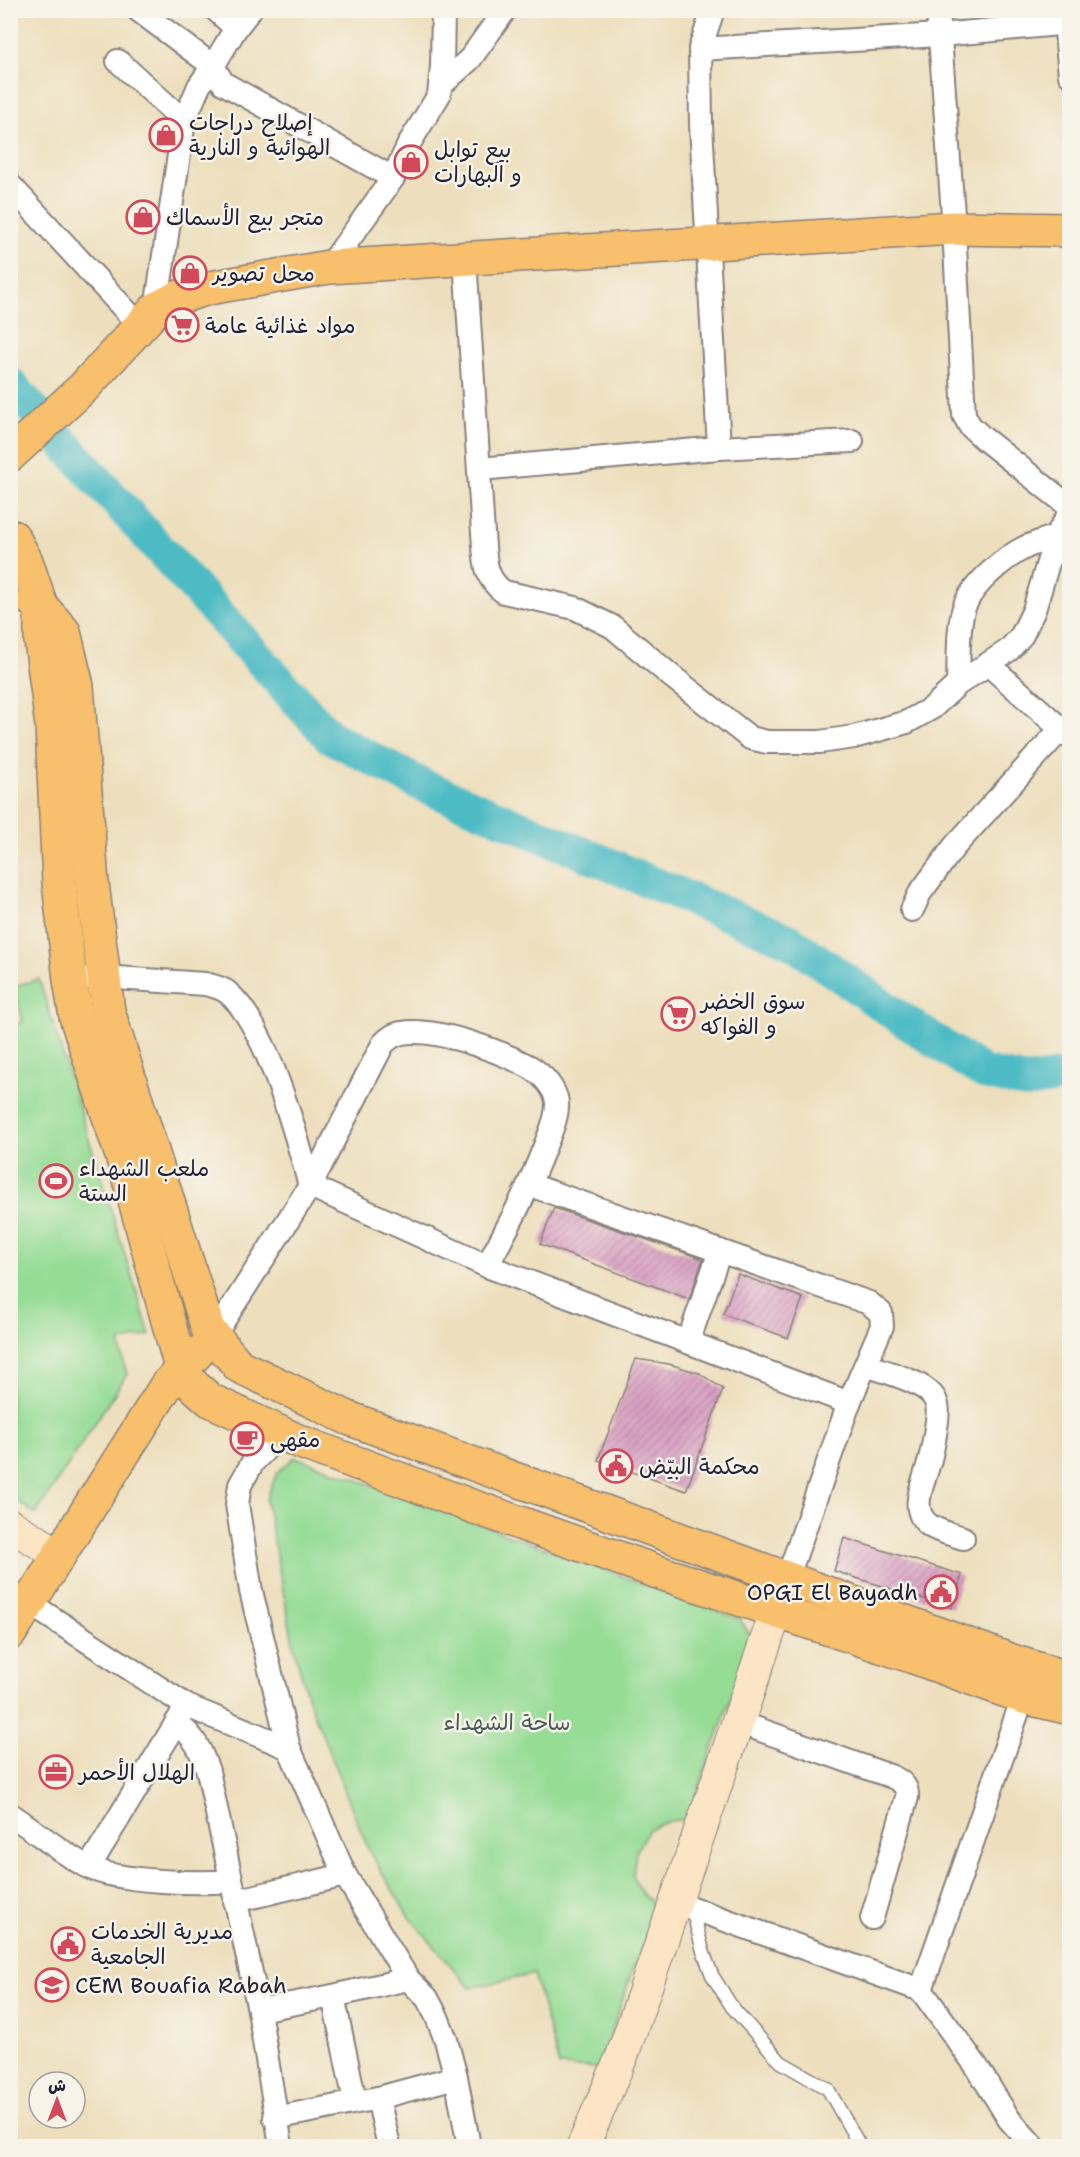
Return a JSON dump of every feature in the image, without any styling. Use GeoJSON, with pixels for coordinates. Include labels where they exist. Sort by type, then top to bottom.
{"type":"FeatureCollection","features":[{"type":"Feature","properties":{"kind":"main road"},"geometry":{"type":"LineString","coordinates":[[10,455],[82,388],[148,318],[178,297],[208,288],[329,267],[954,228],[1070,230]]}},
{"type":"Feature","properties":{"kind":"main road"},"geometry":{"type":"LineString","coordinates":[[11,531],[26,561],[41,606],[41,640],[52,726],[59,883],[76,1017],[126,1168],[181,1368],[192,1384],[210,1400],[281,1433],[466,1504],[1023,1697],[1070,1708]]}},
{"type":"Feature","properties":{"kind":"main road"},"geometry":{"type":"LineString","coordinates":[[10,586],[19,594],[41,606],[64,632],[77,686],[92,883],[108,1011],[204,1317],[213,1337],[239,1366],[348,1418],[1015,1662],[1070,1679]]}},
{"type":"Feature","properties":{"kind":"main road"},"geometry":{"type":"LineString","coordinates":[[10,1633],[161,1394],[181,1368],[213,1337]]}},
{"type":"Feature","properties":{"kind":"main road"},"geometry":{"type":"LineString","coordinates":[[655,1571],[672,1537]]}},
{"type":"Feature","properties":{"kind":"street"},"geometry":{"type":"LineString","coordinates":[[138,10],[213,66],[223,83],[393,178]]}},
{"type":"Feature","properties":{"kind":"street"},"geometry":{"type":"LineString","coordinates":[[216,10],[236,28]]}},
{"type":"Feature","properties":{"kind":"street"},"geometry":{"type":"LineString","coordinates":[[148,318],[184,120],[199,86],[250,10]]}},
{"type":"Feature","properties":{"kind":"street"},"geometry":{"type":"LineString","coordinates":[[329,267],[393,178],[410,142],[439,95],[442,10]]}},
{"type":"Feature","properties":{"kind":"street"},"geometry":{"type":"LineString","coordinates":[[441,85],[470,59],[505,10]]}},
{"type":"Feature","properties":{"kind":"street"},"geometry":{"type":"LineString","coordinates":[[713,10],[700,49],[700,125],[720,448]]}},
{"type":"Feature","properties":{"kind":"street"},"geometry":{"type":"LineString","coordinates":[[938,10],[954,228],[964,415],[970,426],[983,438],[1070,507]]}},
{"type":"Feature","properties":{"kind":"street"},"geometry":{"type":"LineString","coordinates":[[700,49],[940,35],[1066,19],[1070,75]]}},
{"type":"Feature","properties":{"kind":"street"},"geometry":{"type":"LineString","coordinates":[[118,61],[184,120]]}},
{"type":"Feature","properties":{"kind":"street"},"geometry":{"type":"LineString","coordinates":[[10,185],[148,318]]}},
{"type":"Feature","properties":{"kind":"street"},"geometry":{"type":"LineString","coordinates":[[465,259],[485,564],[490,578],[495,586],[513,594],[575,608],[613,627],[750,738],[767,742],[820,742],[854,737],[907,722],[932,708],[958,684],[1009,650],[1022,634],[1034,610],[1056,536],[1070,513]]}},
{"type":"Feature","properties":{"kind":"street"},"geometry":{"type":"LineString","coordinates":[[478,469],[720,448],[852,441]]}},
{"type":"Feature","properties":{"kind":"street"},"geometry":{"type":"LineString","coordinates":[[958,684],[962,622],[965,605],[973,591],[995,568],[1024,548],[1056,536]]}},
{"type":"Feature","properties":{"kind":"street"},"geometry":{"type":"LineString","coordinates":[[912,910],[920,893],[954,847],[1065,733],[988,664]]}},
{"type":"Feature","properties":{"kind":"street"},"geometry":{"type":"LineString","coordinates":[[70,980],[102,977],[205,984],[221,988],[229,994],[249,1021],[266,1052],[300,1148],[310,1186]]}},
{"type":"Feature","properties":{"kind":"street"},"geometry":{"type":"LineString","coordinates":[[213,1337],[310,1186],[383,1044],[391,1036],[407,1032],[468,1042],[531,1068],[548,1083],[555,1093],[557,1104],[554,1124],[530,1185],[487,1266]]}},
{"type":"Feature","properties":{"kind":"street"},"geometry":{"type":"LineString","coordinates":[[530,1185],[869,1303],[882,1318],[882,1326],[849,1403],[738,1722],[683,1906],[584,2146]]}},
{"type":"Feature","properties":{"kind":"street"},"geometry":{"type":"LineString","coordinates":[[310,1186],[487,1266],[849,1403]]}},
{"type":"Feature","properties":{"kind":"street"},"geometry":{"type":"LineString","coordinates":[[688,1342],[720,1251]]}},
{"type":"Feature","properties":{"kind":"street"},"geometry":{"type":"LineString","coordinates":[[866,1365],[922,1387],[936,1400],[938,1410],[936,1432],[928,1468],[919,1491],[920,1515],[928,1525],[937,1530],[963,1538]]}},
{"type":"Feature","properties":{"kind":"street"},"geometry":{"type":"LineString","coordinates":[[281,1433],[253,1462],[240,1485],[237,1504],[251,1591],[289,1748],[345,1875],[408,1979],[427,1998],[437,2017],[456,2077],[469,2146]]}},
{"type":"Feature","properties":{"kind":"street"},"geometry":{"type":"LineString","coordinates":[[10,1525],[58,1554]]}},
{"type":"Feature","properties":{"kind":"street"},"geometry":{"type":"LineString","coordinates":[[29,1603],[182,1715],[289,1748]]}},
{"type":"Feature","properties":{"kind":"street"},"geometry":{"type":"LineString","coordinates":[[921,1990],[1023,1697]]}},
{"type":"Feature","properties":{"kind":"street"},"geometry":{"type":"LineString","coordinates":[[89,1867],[182,1715]]}},
{"type":"Feature","properties":{"kind":"street"},"geometry":{"type":"LineString","coordinates":[[182,1715],[208,1771],[259,2010],[281,2146]]}},
{"type":"Feature","properties":{"kind":"street"},"geometry":{"type":"LineString","coordinates":[[738,1722],[890,1776],[899,1780],[907,1788],[908,1797],[872,1918]]}},
{"type":"Feature","properties":{"kind":"street"},"geometry":{"type":"LineString","coordinates":[[10,1814],[89,1867],[133,1877],[207,1883],[233,1891],[345,1875]]}},
{"type":"Feature","properties":{"kind":"street"},"geometry":{"type":"LineString","coordinates":[[683,1906],[921,1990],[977,2067],[1009,2119],[1033,2146]]}},
{"type":"Feature","properties":{"kind":"street"},"geometry":{"type":"LineString","coordinates":[[259,2010],[408,1979]]}},
{"type":"Feature","properties":{"kind":"street"},"geometry":{"type":"LineString","coordinates":[[333,1996],[355,2101]]}},
{"type":"Feature","properties":{"kind":"street"},"geometry":{"type":"LineString","coordinates":[[275,2118],[378,2098],[456,2077]]}},
{"type":"Feature","properties":{"kind":"street"},"geometry":{"type":"LineString","coordinates":[[378,2098],[390,2146]]}},
{"type":"Feature","properties":{"kind":"lane"},"geometry":{"type":"LineString","coordinates":[[683,1906],[712,1975],[732,2007],[781,2062],[828,2089],[860,2146]]}},
{"type":"Feature","properties":{"kind":"green space","name":"ملعب الشهداء الستة"},"geometry":{"type":"Polygon","coordinates":[[[39,979],[150,1335],[119,1342],[127,1374],[36,1514],[11,1497],[10,1027],[23,1022],[15,986],[39,979]]]}},
{"type":"Feature","properties":{"kind":"green space","name":"ساحة الشهداء"},"geometry":{"type":"Polygon","coordinates":[[[295,1457],[740,1619],[752,1638],[688,1819],[670,1821],[649,1829],[636,1851],[633,1876],[643,1895],[661,1909],[634,1966],[599,2068],[559,2066],[534,1974],[470,1988],[407,1914],[369,1851],[308,1699],[294,1648],[266,1500],[277,1473],[295,1457]]]}},
{"type":"Feature","properties":{"kind":"building"},"geometry":{"type":"Polygon","coordinates":[[[554,1208],[703,1259],[689,1299],[540,1244],[554,1208]]]}},
{"type":"Feature","properties":{"kind":"building"},"geometry":{"type":"Polygon","coordinates":[[[738,1274],[803,1298],[788,1338],[723,1314],[738,1274]]]}},
{"type":"Feature","properties":{"kind":"building"},"geometry":{"type":"Polygon","coordinates":[[[636,1359],[669,1364],[699,1373],[723,1389],[686,1491],[598,1460],[636,1359]]]}},
{"type":"Feature","properties":{"kind":"building"},"geometry":{"type":"Polygon","coordinates":[[[844,1538],[962,1575],[952,1608],[834,1571],[844,1538]]]}},
{"type":"Feature","properties":{"kind":"waterway"},"geometry":{"type":"LineString","coordinates":[[10,384],[329,736],[424,786],[790,941],[984,1073],[1027,1082],[1070,1075]]}},
{"type":"Feature","properties":{"kind":"place","name":"إصلاح دراجات الهوائية و النارية"},"geometry":{"type":"Point","coordinates":[166,135]}},
{"type":"Feature","properties":{"kind":"place","name":"بيع توابل و البهارات"},"geometry":{"type":"Point","coordinates":[411,162]}},
{"type":"Feature","properties":{"kind":"place","name":"متجر بيع الأسماك"},"geometry":{"type":"Point","coordinates":[143,217]}},
{"type":"Feature","properties":{"kind":"place","name":"محل تصوير"},"geometry":{"type":"Point","coordinates":[190,273]}},
{"type":"Feature","properties":{"kind":"place","name":"مواد غذائية عامة"},"geometry":{"type":"Point","coordinates":[182,325]}},
{"type":"Feature","properties":{"kind":"place","name":"سوق الخضر و الفواكه"},"geometry":{"type":"Point","coordinates":[678,1014]}},
{"type":"Feature","properties":{"kind":"place","name":"ملعب الشهداء الستة"},"geometry":{"type":"Point","coordinates":[56,1181]}},
{"type":"Feature","properties":{"kind":"place","name":"مقهى"},"geometry":{"type":"Point","coordinates":[247,1439]}},
{"type":"Feature","properties":{"kind":"place","name":"محكمة البيّض"},"geometry":{"type":"Point","coordinates":[616,1466]}},
{"type":"Feature","properties":{"kind":"place","name":"OPGI El Bayadh"},"geometry":{"type":"Point","coordinates":[941,1592]}},
{"type":"Feature","properties":{"kind":"place","name":"الهلال الأحمر"},"geometry":{"type":"Point","coordinates":[56,1772]}},
{"type":"Feature","properties":{"kind":"place","name":"مديرية الخدمات الجامعية"},"geometry":{"type":"Point","coordinates":[68,1944]}},
{"type":"Feature","properties":{"kind":"place","name":"CEM Bouafia Rabah"},"geometry":{"type":"Point","coordinates":[52,1985]}}]}
